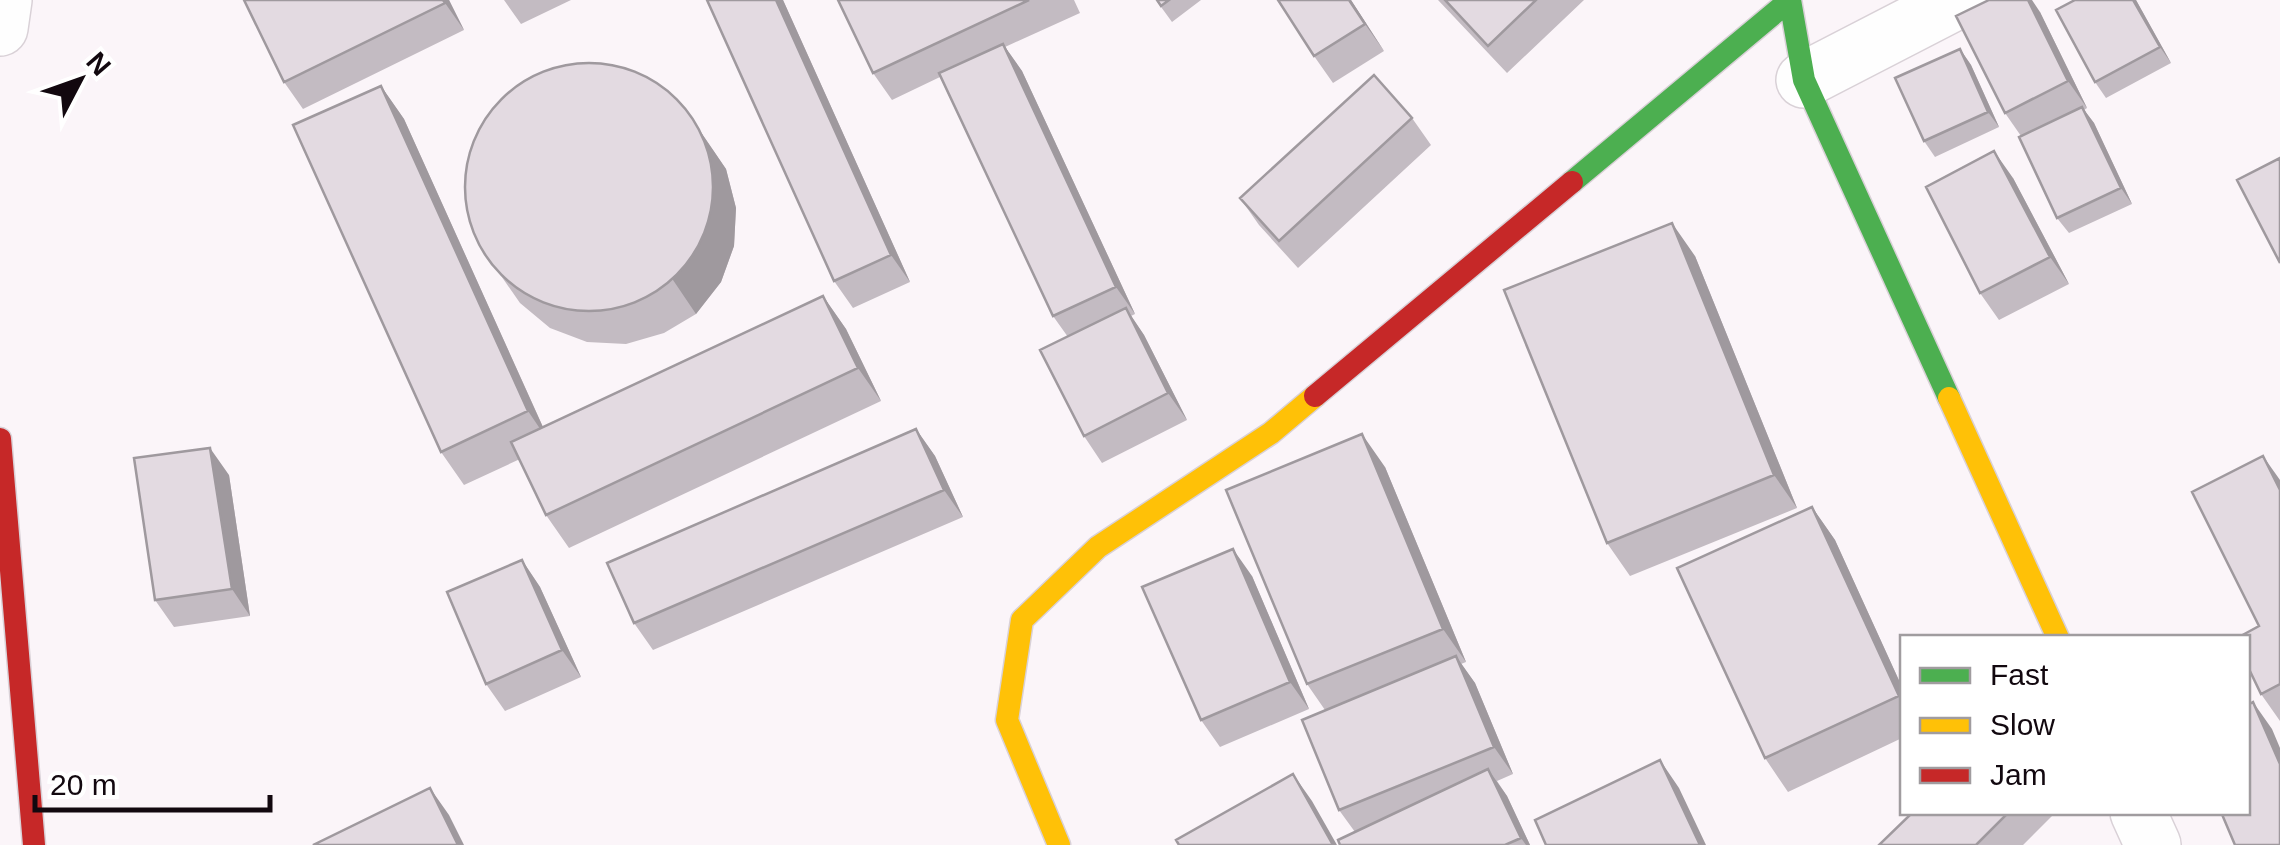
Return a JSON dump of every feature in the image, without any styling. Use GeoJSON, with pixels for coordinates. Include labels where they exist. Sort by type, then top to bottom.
{"type":"FeatureCollection","features":[{"type":"Feature","properties":{"kind":"street"},"geometry":{"type":"LineString","coordinates":[[0,28],[4,0]]}},
{"type":"Feature","properties":{"kind":"street"},"geometry":{"type":"LineString","coordinates":[[1059,845],[1006,720],[1022,620],[1098,547],[1271,432],[1790,0],[1804,80],[2057,635]]}},
{"type":"Feature","properties":{"kind":"street"},"geometry":{"type":"LineString","coordinates":[[1804,80],[1960,0]]}},
{"type":"Feature","properties":{"kind":"street"},"geometry":{"type":"LineString","coordinates":[[0,439],[34,845]]}},
{"type":"Feature","properties":{"kind":"street"},"geometry":{"type":"LineString","coordinates":[[2139,815],[2153,845]]}},
{"type":"Feature","properties":{"kind":"building"},"geometry":{"type":"Polygon","coordinates":[[[244,0],[443,0],[445,3],[284,82],[244,0]]]}},
{"type":"Feature","properties":{"kind":"building"},"geometry":{"type":"Polygon","coordinates":[[[707,0],[776,0],[891,255],[834,281],[707,0]]]}},
{"type":"Feature","properties":{"kind":"building"},"geometry":{"type":"Polygon","coordinates":[[[838,0],[1029,0],[873,73],[838,0]]]}},
{"type":"Feature","properties":{"kind":"building"},"geometry":{"type":"Polygon","coordinates":[[[1278,0],[1349,0],[1365,24],[1314,56],[1278,0]]]}},
{"type":"Feature","properties":{"kind":"building"},"geometry":{"type":"Polygon","coordinates":[[[1445,0],[1536,0],[1488,46],[1445,0]]]}},
{"type":"Feature","properties":{"kind":"building"},"geometry":{"type":"Polygon","coordinates":[[[1989,0],[2028,0],[2068,81],[2005,113],[1956,16],[1989,0]]]}},
{"type":"Feature","properties":{"kind":"building"},"geometry":{"type":"Polygon","coordinates":[[[2075,0],[2133,0],[2160,47],[2095,82],[2056,10],[2075,0]]]}},
{"type":"Feature","properties":{"kind":"building"},"geometry":{"type":"Polygon","coordinates":[[[1003,44],[1116,287],[1053,316],[939,73],[1003,44]]]}},
{"type":"Feature","properties":{"kind":"building"},"geometry":{"type":"Polygon","coordinates":[[[1960,49],[1988,112],[1924,141],[1895,78],[1960,49]]]}},
{"type":"Feature","properties":{"kind":"building"},"geometry":{"type":"Polygon","coordinates":[[[589,63],[636,73],[658,84],[676,100],[692,118],[703,140],[713,187],[703,234],[692,256],[676,274],[658,290],[636,301],[589,311],[542,301],[520,290],[502,274],[486,256],[475,234],[465,187],[475,140],[486,118],[502,100],[520,84],[542,73],[589,63]]]}},
{"type":"Feature","properties":{"kind":"building"},"geometry":{"type":"Polygon","coordinates":[[[1374,75],[1412,118],[1279,241],[1240,198],[1374,75]]]}},
{"type":"Feature","properties":{"kind":"building"},"geometry":{"type":"Polygon","coordinates":[[[381,86],[528,411],[441,452],[293,125],[381,86]]]}},
{"type":"Feature","properties":{"kind":"building"},"geometry":{"type":"Polygon","coordinates":[[[2082,107],[2121,188],[2057,218],[2019,137],[2082,107]]]}},
{"type":"Feature","properties":{"kind":"building"},"geometry":{"type":"Polygon","coordinates":[[[1994,151],[2050,257],[1980,293],[1926,187],[1994,151]]]}},
{"type":"Feature","properties":{"kind":"building"},"geometry":{"type":"Polygon","coordinates":[[[2280,158],[2280,263],[2237,180],[2280,158]]]}},
{"type":"Feature","properties":{"kind":"building"},"geometry":{"type":"Polygon","coordinates":[[[1672,223],[1774,475],[1607,543],[1504,290],[1672,223]]]}},
{"type":"Feature","properties":{"kind":"building"},"geometry":{"type":"Polygon","coordinates":[[[823,296],[858,368],[546,515],[511,442],[823,296]]]}},
{"type":"Feature","properties":{"kind":"building"},"geometry":{"type":"Polygon","coordinates":[[[1126,308],[1168,393],[1084,436],[1040,350],[1126,308]]]}},
{"type":"Feature","properties":{"kind":"building"},"geometry":{"type":"Polygon","coordinates":[[[916,429],[944,490],[634,623],[607,563],[916,429]]]}},
{"type":"Feature","properties":{"kind":"building"},"geometry":{"type":"Polygon","coordinates":[[[1362,434],[1443,629],[1307,684],[1226,490],[1362,434]]]}},
{"type":"Feature","properties":{"kind":"building"},"geometry":{"type":"Polygon","coordinates":[[[210,448],[232,589],[155,600],[134,458],[210,448]]]}},
{"type":"Feature","properties":{"kind":"building"},"geometry":{"type":"Polygon","coordinates":[[[2263,456],[2280,490],[2280,684],[2261,694],[2250,671],[2250,635],[2242,635],[2259,626],[2192,492],[2263,456]]]}},
{"type":"Feature","properties":{"kind":"building"},"geometry":{"type":"Polygon","coordinates":[[[1812,507],[1899,696],[1765,758],[1677,568],[1812,507]]]}},
{"type":"Feature","properties":{"kind":"building"},"geometry":{"type":"Polygon","coordinates":[[[1233,549],[1290,682],[1201,720],[1142,587],[1233,549]]]}},
{"type":"Feature","properties":{"kind":"building"},"geometry":{"type":"Polygon","coordinates":[[[522,560],[562,650],[486,684],[447,592],[522,560]]]}},
{"type":"Feature","properties":{"kind":"building"},"geometry":{"type":"Polygon","coordinates":[[[1456,656],[1494,747],[1339,810],[1302,720],[1456,656]]]}},
{"type":"Feature","properties":{"kind":"building"},"geometry":{"type":"Polygon","coordinates":[[[2253,702],[2280,764],[2280,845],[2235,845],[2222,815],[2250,815],[2253,702]]]}},
{"type":"Feature","properties":{"kind":"building"},"geometry":{"type":"Polygon","coordinates":[[[1660,760],[1700,845],[1546,845],[1535,820],[1660,760]]]}},
{"type":"Feature","properties":{"kind":"building"},"geometry":{"type":"Polygon","coordinates":[[[1488,769],[1521,838],[1505,845],[1340,845],[1338,840],[1488,769]]]}},
{"type":"Feature","properties":{"kind":"building"},"geometry":{"type":"Polygon","coordinates":[[[1293,774],[1333,845],[1179,845],[1176,840],[1293,774]]]}},
{"type":"Feature","properties":{"kind":"building"},"geometry":{"type":"Polygon","coordinates":[[[430,788],[458,845],[313,845],[430,788]]]}},
{"type":"Feature","properties":{"kind":"building"},"geometry":{"type":"Polygon","coordinates":[[[1910,815],[2006,815],[1976,845],[1879,845],[1910,815]]]}},
{"type":"Feature","properties":{"kind":"traffic: fast"},"geometry":{"type":"LineString","coordinates":[[1572,182],[1790,0],[1804,80],[1949,398]]}},
{"type":"Feature","properties":{"kind":"traffic: slow"},"geometry":{"type":"LineString","coordinates":[[1059,845],[1007,720],[1022,620],[1098,547],[1271,433],[1315,396]]}},
{"type":"Feature","properties":{"kind":"traffic: slow"},"geometry":{"type":"LineString","coordinates":[[1949,398],[2057,635]]}},
{"type":"Feature","properties":{"kind":"traffic: jam"},"geometry":{"type":"LineString","coordinates":[[1315,396],[1572,182]]}},
{"type":"Feature","properties":{"kind":"traffic: jam"},"geometry":{"type":"LineString","coordinates":[[0,439],[34,845]]}}]}
